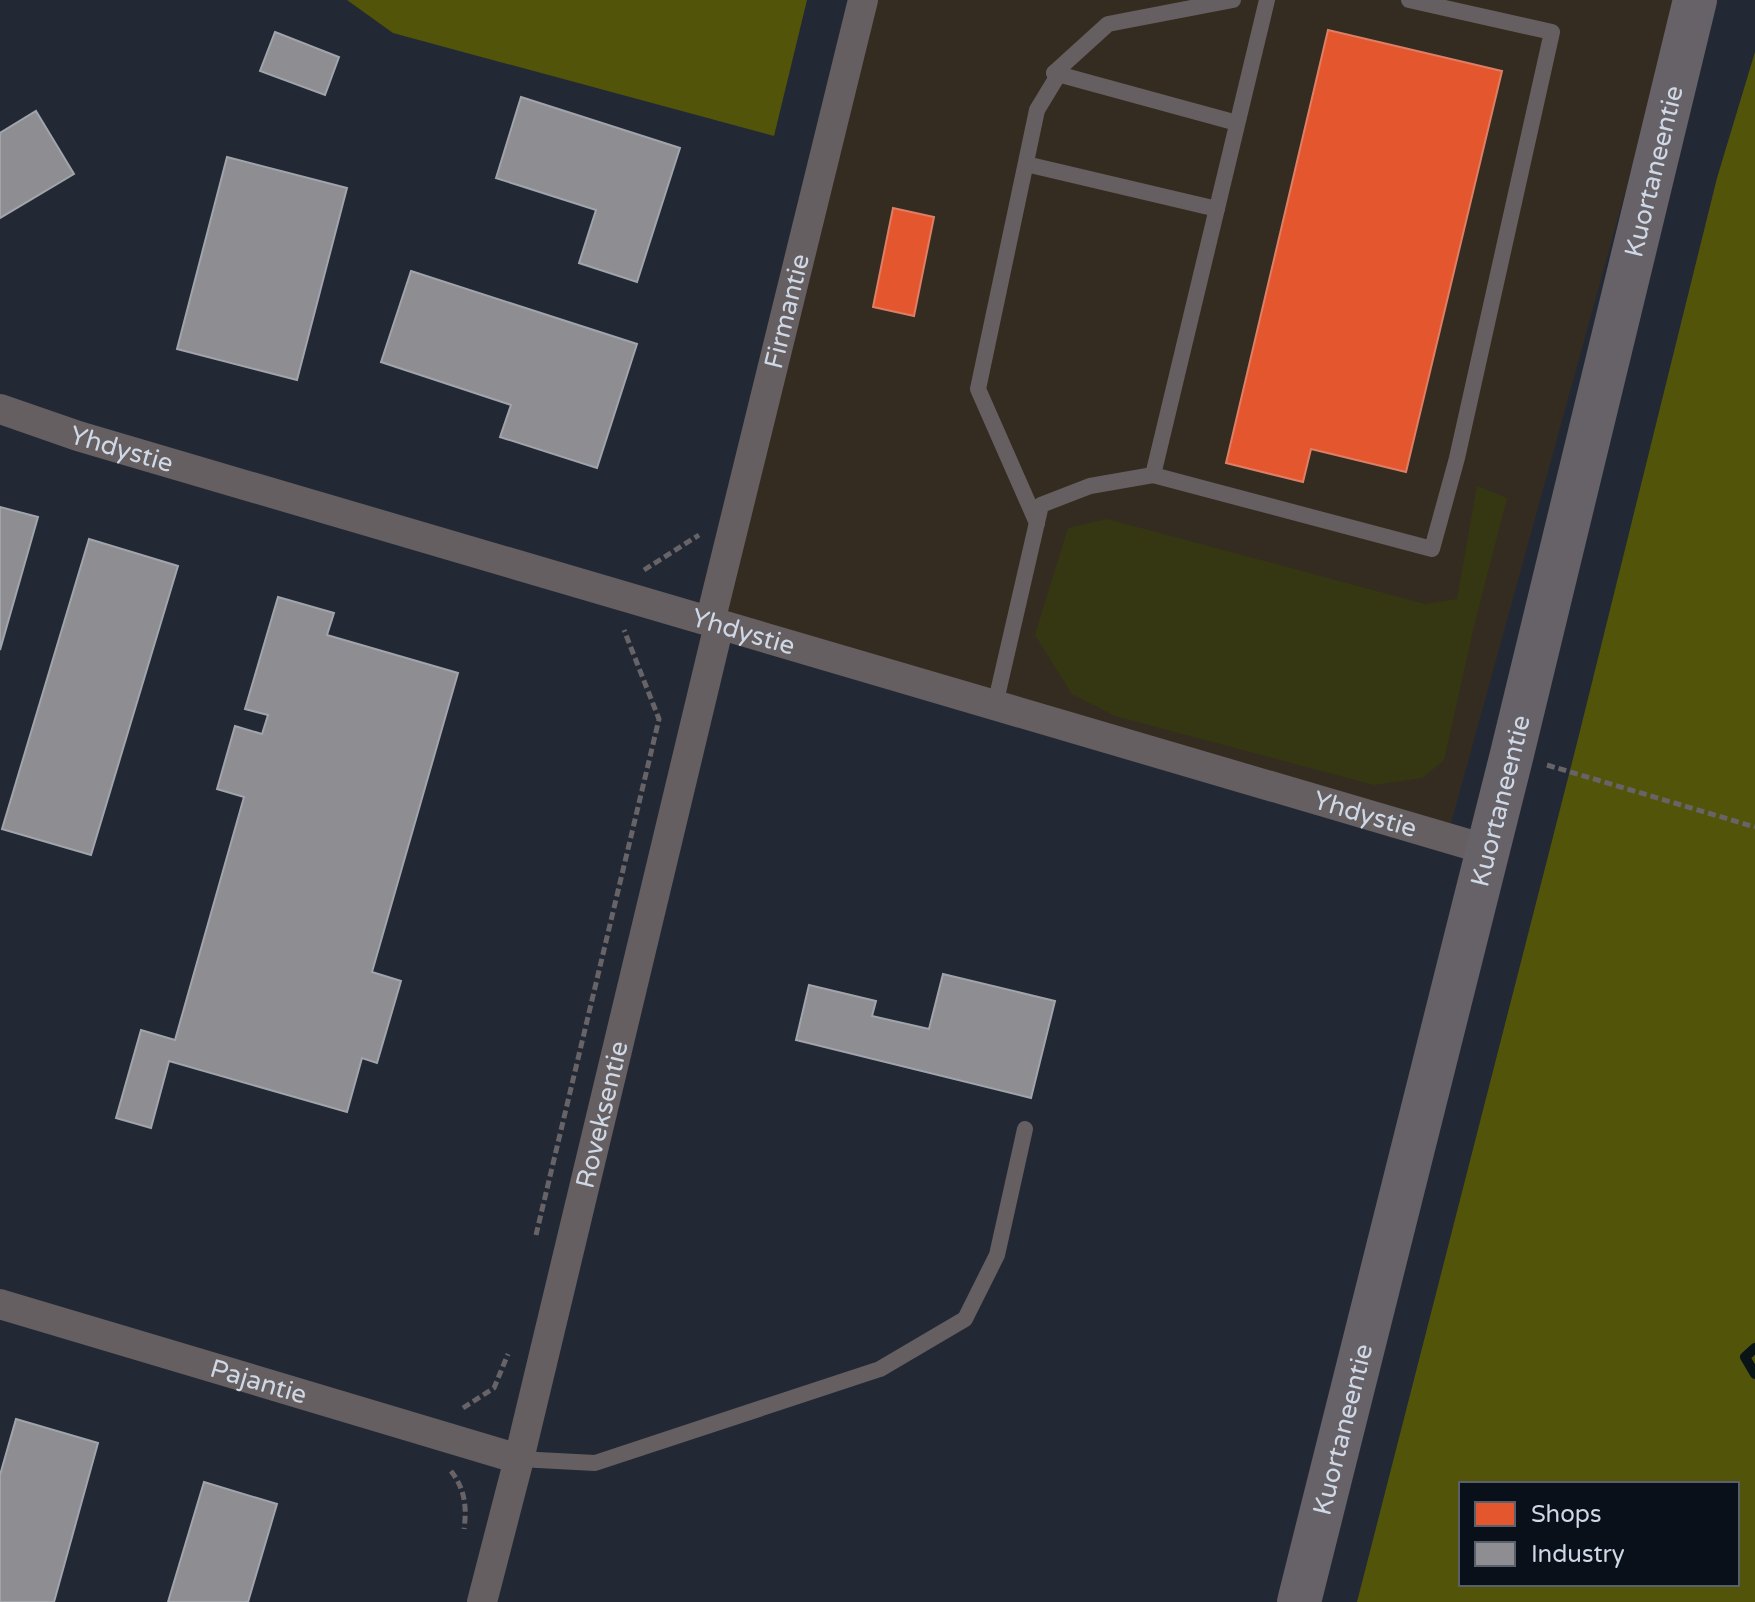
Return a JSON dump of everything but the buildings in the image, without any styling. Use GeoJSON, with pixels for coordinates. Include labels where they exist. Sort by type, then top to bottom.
{"type":"FeatureCollection","features":[{"type":"Feature","properties":{"kind":"highway","name":"Kuortaneentie"},"geometry":{"type":"LineString","coordinates":[[1299,1602],[1512,754],[1695,0]]}},
{"type":"Feature","properties":{"kind":"street","name":"Firmantie"},"geometry":{"type":"LineString","coordinates":[[715,624],[863,0]]}},
{"type":"Feature","properties":{"kind":"street","name":"Yhdystie"},"geometry":{"type":"LineString","coordinates":[[0,409],[78,436],[1488,850]]}},
{"type":"Feature","properties":{"kind":"street","name":"Roveksentie"},"geometry":{"type":"LineString","coordinates":[[482,1602],[519,1459],[715,624]]}},
{"type":"Feature","properties":{"kind":"street","name":"Pajantie"},"geometry":{"type":"LineString","coordinates":[[0,1304],[519,1459]]}},
{"type":"Feature","properties":{"kind":"lane"},"geometry":{"type":"LineString","coordinates":[[1054,73],[1108,24],[1233,0]]}},
{"type":"Feature","properties":{"kind":"lane"},"geometry":{"type":"LineString","coordinates":[[1153,475],[1267,0]]}},
{"type":"Feature","properties":{"kind":"lane"},"geometry":{"type":"LineString","coordinates":[[995,705],[1041,505],[1090,486],[1153,475],[1432,549],[1457,458],[1552,32],[1409,0]]}},
{"type":"Feature","properties":{"kind":"lane"},"geometry":{"type":"LineString","coordinates":[[1054,73],[1237,123]]}},
{"type":"Feature","properties":{"kind":"lane"},"geometry":{"type":"LineString","coordinates":[[1037,523],[978,389],[1037,110],[1057,77],[1054,73]]}},
{"type":"Feature","properties":{"kind":"lane"},"geometry":{"type":"LineString","coordinates":[[1026,164],[1217,209]]}},
{"type":"Feature","properties":{"kind":"lane"},"geometry":{"type":"LineString","coordinates":[[519,1459],[595,1463],[880,1369],[965,1319],[997,1255],[1025,1129]]}},
{"type":"Feature","properties":{"kind":"path"},"geometry":{"type":"LineString","coordinates":[[536,1236],[659,719],[622,626],[638,574],[705,531]]}},
{"type":"Feature","properties":{"kind":"path"},"geometry":{"type":"LineString","coordinates":[[1512,754],[1755,827]]}},
{"type":"Feature","properties":{"kind":"path"},"geometry":{"type":"LineString","coordinates":[[461,1542],[466,1506],[461,1484],[446,1465],[458,1411],[494,1388],[511,1343]]}},
{"type":"Feature","properties":{"kind":"shaded area"},"geometry":{"type":"Polygon","coordinates":[[[347,0],[807,0],[774,136],[393,33],[347,0]]]}},
{"type":"Feature","properties":{"kind":"shaded area"},"geometry":{"type":"Polygon","coordinates":[[[863,0],[1678,0],[1447,838],[710,622],[863,0]]]}},
{"type":"Feature","properties":{"kind":"shaded area"},"geometry":{"type":"Polygon","coordinates":[[[1755,52],[1755,1602],[1357,1602],[1577,743],[1717,178],[1755,52]]]}},
{"type":"Feature","properties":{"kind":"green space"},"geometry":{"type":"Polygon","coordinates":[[[1477,486],[1507,498],[1444,760],[1422,778],[1374,785],[1115,716],[1072,694],[1035,635],[1068,528],[1107,519],[1425,604],[1457,599],[1477,486]]]}},
{"type":"Feature","properties":{"kind":"waterway"},"geometry":{"type":"LineString","coordinates":[[1755,1348],[1745,1357],[1755,1374]]}}]}
